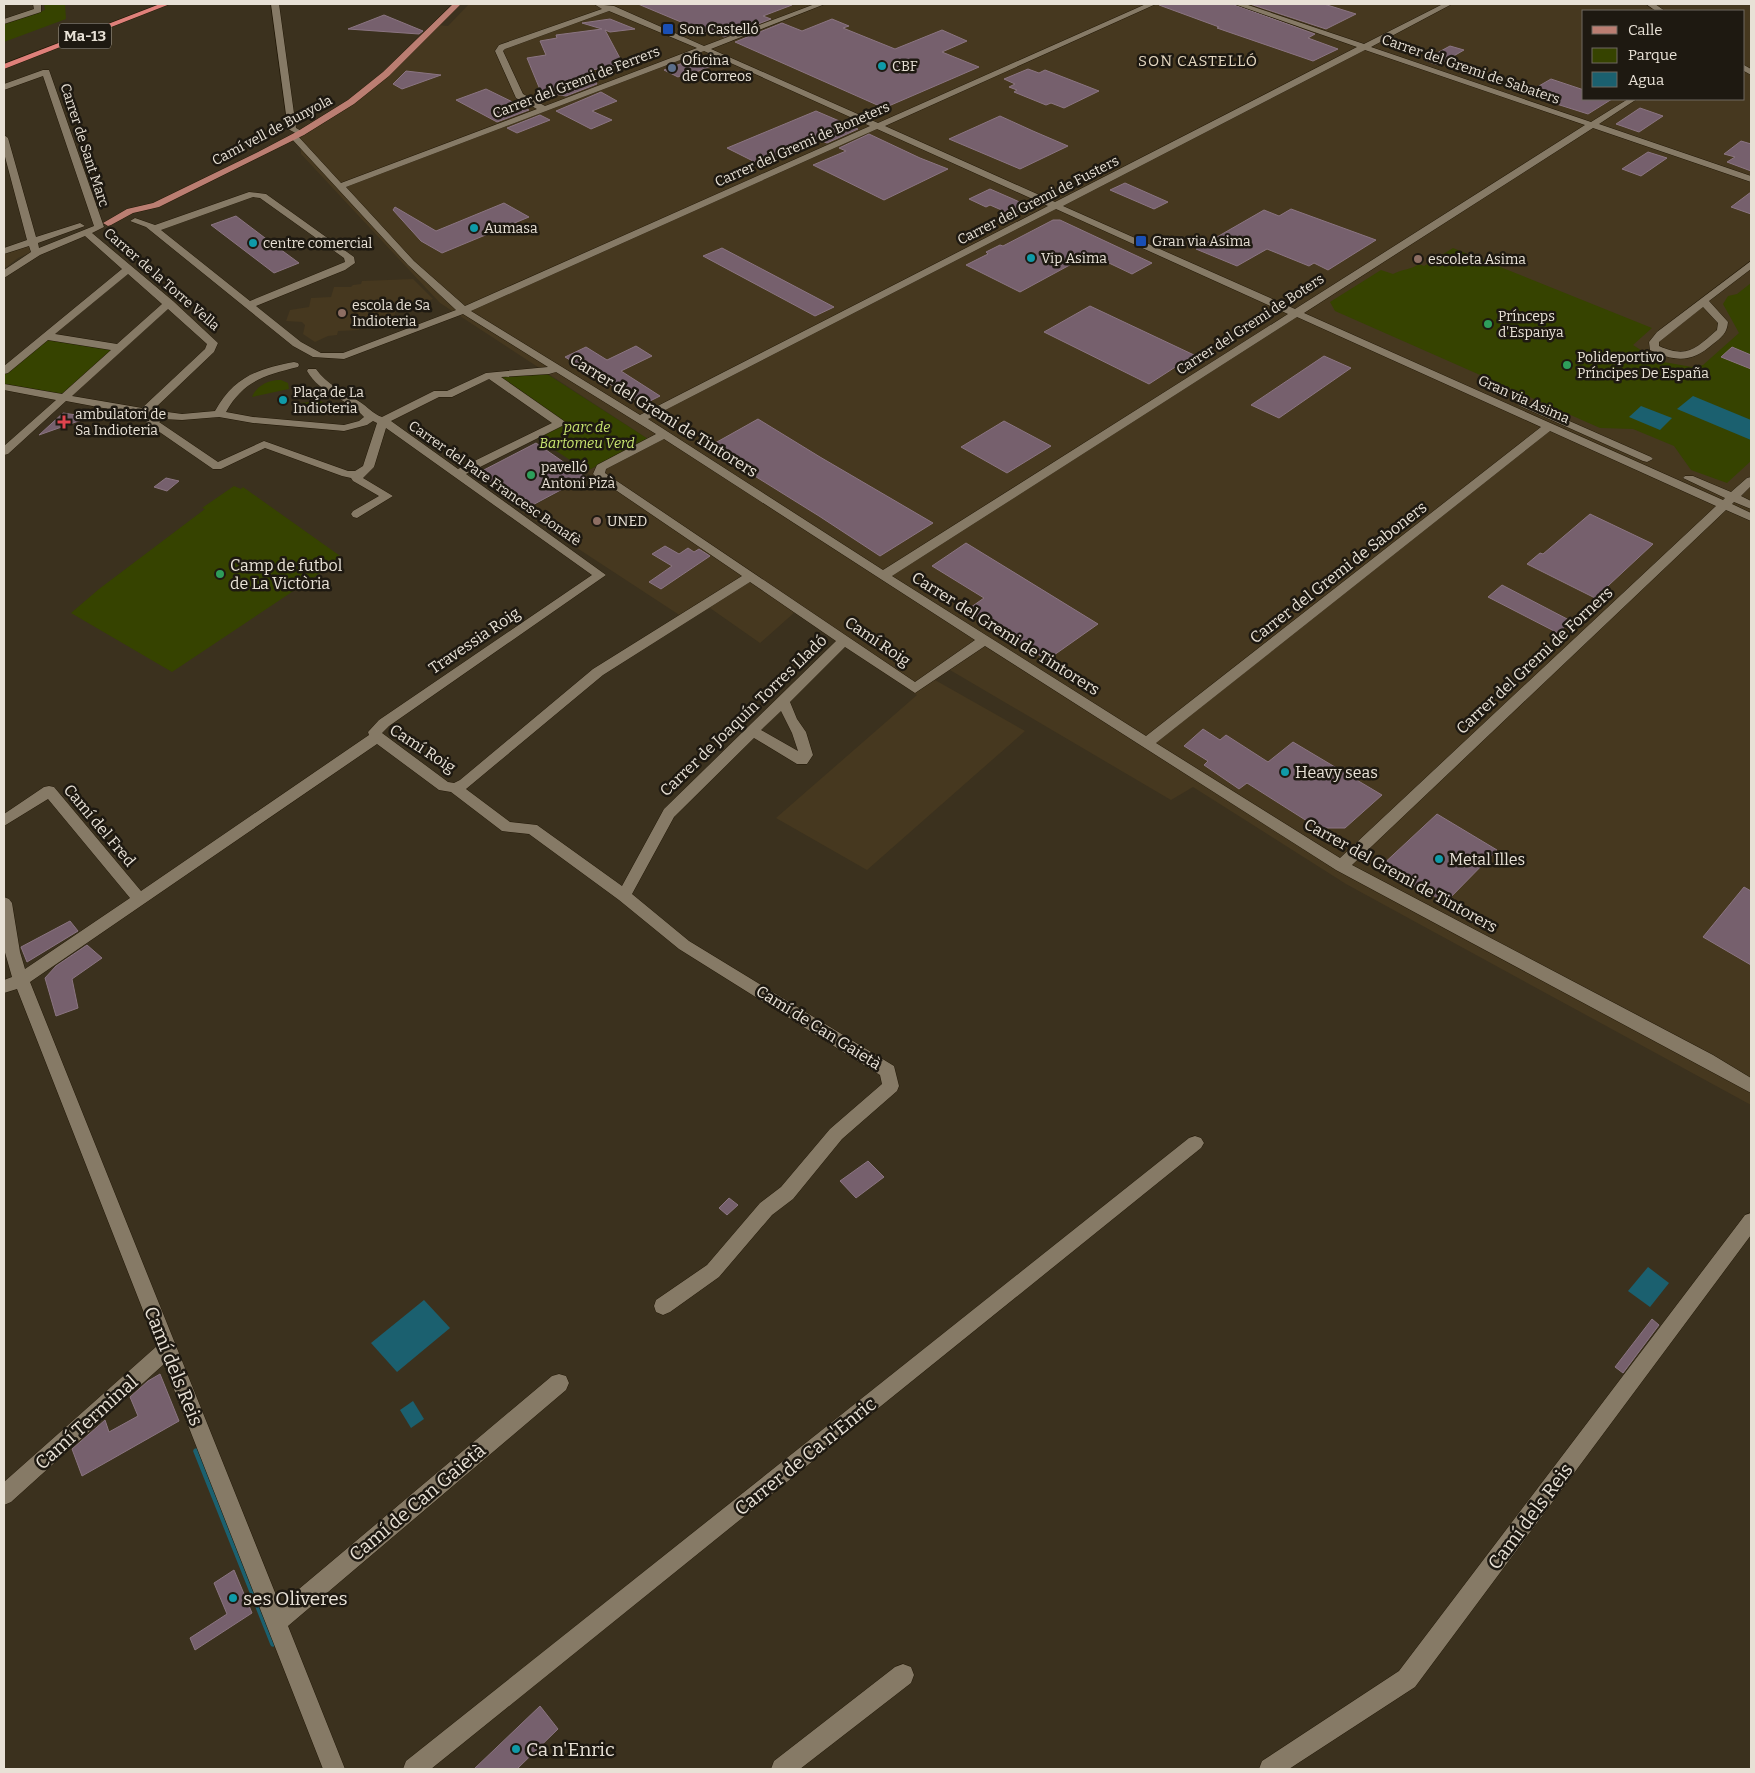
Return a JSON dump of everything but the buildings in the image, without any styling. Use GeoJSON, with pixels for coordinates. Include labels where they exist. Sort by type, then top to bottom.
{"type":"FeatureCollection","features":[{"type":"Feature","properties":{"kind":"highway","name":"Ma-13"},"geometry":{"type":"LineString","coordinates":[[19,52],[143,4]]}},
{"type":"Feature","properties":{"kind":"highway","name":"Ma-13"},"geometry":{"type":"LineString","coordinates":[[4,67],[166,4]]}},
{"type":"Feature","properties":{"kind":"main road","name":"Camí vell de Bunyola"},"geometry":{"type":"LineString","coordinates":[[100,224],[130,219],[134,210],[150,216],[298,135],[351,102],[386,74],[457,4]]}},
{"type":"Feature","properties":{"kind":"street"},"geometry":{"type":"LineString","coordinates":[[4,22],[38,10],[37,4]]}},
{"type":"Feature","properties":{"kind":"street","name":"Carrer del Gremi de Tintorers"},"geometry":{"type":"LineString","coordinates":[[274,4],[292,129],[411,263],[463,310],[664,434],[883,576],[1148,742],[1180,765],[1341,866],[1698,1055],[1751,1086]]}},
{"type":"Feature","properties":{"kind":"street","name":"Gran via Asima"},"geometry":{"type":"LineString","coordinates":[[598,4],[1066,201],[1548,427],[1728,501],[1751,505]]}},
{"type":"Feature","properties":{"kind":"street","name":"Carrer del Gremi de Ferrers"},"geometry":{"type":"LineString","coordinates":[[341,186],[821,4]]}},
{"type":"Feature","properties":{"kind":"street","name":"Carrer del Gremi de Boneters"},"geometry":{"type":"LineString","coordinates":[[321,359],[344,356],[463,310],[1152,4]]}},
{"type":"Feature","properties":{"kind":"street","name":"Carrer del Gremi de Sabaters"},"geometry":{"type":"LineString","coordinates":[[1238,4],[1751,180]]}},
{"type":"Feature","properties":{"kind":"street","name":"Carrer del Gremi de Fusters"},"geometry":{"type":"LineString","coordinates":[[640,420],[1448,4]]}},
{"type":"Feature","properties":{"kind":"street"},"geometry":{"type":"LineString","coordinates":[[543,108],[519,96],[499,51],[502,47],[611,8]]}},
{"type":"Feature","properties":{"kind":"street","name":"Gran via Asima"},"geometry":{"type":"LineString","coordinates":[[631,8],[1055,207],[1299,310],[1728,501],[1751,517]]}},
{"type":"Feature","properties":{"kind":"street","name":"Carrer de Sant Marc"},"geometry":{"type":"LineString","coordinates":[[4,87],[46,72],[100,224]]}},
{"type":"Feature","properties":{"kind":"street","name":"Carrer del Gremi de Boters"},"geometry":{"type":"LineString","coordinates":[[883,576],[1631,100]]}},
{"type":"Feature","properties":{"kind":"street"},"geometry":{"type":"LineString","coordinates":[[4,138],[8,169],[36,254]]}},
{"type":"Feature","properties":{"kind":"street"},"geometry":{"type":"LineString","coordinates":[[130,219],[252,194],[263,196],[349,257],[350,263],[342,268],[249,305]]}},
{"type":"Feature","properties":{"kind":"street"},"geometry":{"type":"LineString","coordinates":[[150,216],[249,305],[297,344],[321,359]]}},
{"type":"Feature","properties":{"kind":"street"},"geometry":{"type":"LineString","coordinates":[[4,274],[36,254],[100,224]]}},
{"type":"Feature","properties":{"kind":"street"},"geometry":{"type":"LineString","coordinates":[[4,251],[100,224]]}},
{"type":"Feature","properties":{"kind":"street","name":"Carrer de la Torre Vella"},"geometry":{"type":"LineString","coordinates":[[86,232],[213,343],[210,350],[145,412]]}},
{"type":"Feature","properties":{"kind":"street"},"geometry":{"type":"LineString","coordinates":[[1704,302],[1723,322],[1722,331],[1694,354],[1682,358],[1666,354],[1654,348],[1654,342],[1662,334],[1751,264]]}},
{"type":"Feature","properties":{"kind":"street"},"geometry":{"type":"LineString","coordinates":[[4,371],[128,269]]}},
{"type":"Feature","properties":{"kind":"street"},"geometry":{"type":"LineString","coordinates":[[4,452],[169,303]]}},
{"type":"Feature","properties":{"kind":"street"},"geometry":{"type":"LineString","coordinates":[[45,336],[120,348]]}},
{"type":"Feature","properties":{"kind":"street"},"geometry":{"type":"LineString","coordinates":[[297,344],[294,355],[295,368],[301,371],[312,371]]}},
{"type":"Feature","properties":{"kind":"street"},"geometry":{"type":"LineString","coordinates":[[219,414],[232,393],[249,380],[294,364],[304,357],[321,359]]}},
{"type":"Feature","properties":{"kind":"street"},"geometry":{"type":"LineString","coordinates":[[312,371],[321,359]]}},
{"type":"Feature","properties":{"kind":"street"},"geometry":{"type":"LineString","coordinates":[[160,416],[152,422],[217,467],[264,444],[346,474],[358,475],[368,467],[383,421],[438,393],[448,395],[490,375],[549,371],[556,368]]}},
{"type":"Feature","properties":{"kind":"street"},"geometry":{"type":"LineString","coordinates":[[4,388],[160,416],[182,417],[219,414],[253,420],[344,428],[363,423],[371,417],[365,408],[323,384],[314,376],[312,371]]}},
{"type":"Feature","properties":{"kind":"street"},"geometry":{"type":"LineString","coordinates":[[457,474],[560,423],[490,375]]}},
{"type":"Feature","properties":{"kind":"street","name":"Carrer del Pare Francesc Bonafè"},"geometry":{"type":"LineString","coordinates":[[371,417],[383,421],[600,576]]}},
{"type":"Feature","properties":{"kind":"street","name":"Carrer del Gremi de Saboners"},"geometry":{"type":"LineString","coordinates":[[1148,742],[1548,427]]}},
{"type":"Feature","properties":{"kind":"street","name":"Camí Roig"},"geometry":{"type":"LineString","coordinates":[[664,434],[601,467],[599,474],[916,688],[985,640]]}},
{"type":"Feature","properties":{"kind":"street"},"geometry":{"type":"LineString","coordinates":[[357,514],[388,496],[357,479],[358,475]]}},
{"type":"Feature","properties":{"kind":"street","name":"Carrer del Gremi de Forners"},"geometry":{"type":"LineString","coordinates":[[1341,866],[1751,480]]}},
{"type":"Feature","properties":{"kind":"street","name":"Travessia Roig"},"geometry":{"type":"LineString","coordinates":[[377,737],[375,732],[384,723],[600,576]]}},
{"type":"Feature","properties":{"kind":"street","name":"Camí Roig"},"geometry":{"type":"LineString","coordinates":[[12,983],[377,737],[444,786],[455,788],[466,784],[598,672],[750,576]]}},
{"type":"Feature","properties":{"kind":"street","name":"Carrer de Joaquín Torres Lladó"},"geometry":{"type":"LineString","coordinates":[[624,896],[669,812],[845,640]]}},
{"type":"Feature","properties":{"kind":"street"},"geometry":{"type":"LineString","coordinates":[[752,731],[802,760],[806,755],[804,744],[783,700]]}},
{"type":"Feature","properties":{"kind":"street"},"geometry":{"type":"LineString","coordinates":[[455,788],[507,827],[532,830],[624,896]]}},
{"type":"Feature","properties":{"kind":"street","name":"Camí del Fred"},"geometry":{"type":"LineString","coordinates":[[4,821],[49,791],[139,899]]}},
{"type":"Feature","properties":{"kind":"street","name":"Camí de Can Gaietà"},"geometry":{"type":"LineString","coordinates":[[624,896],[684,945],[888,1071],[891,1086],[836,1134],[787,1193],[766,1209],[713,1271],[664,1306]]}},
{"type":"Feature","properties":{"kind":"street","name":"Camí dels Reis"},"geometry":{"type":"LineString","coordinates":[[4,903],[12,952],[12,983],[167,1349],[334,1769]]}},
{"type":"Feature","properties":{"kind":"street","name":"Carrer de Ca n'Enric"},"geometry":{"type":"LineString","coordinates":[[414,1769],[1195,1143]]}},
{"type":"Feature","properties":{"kind":"street","name":"Camí dels Reis"},"geometry":{"type":"LineString","coordinates":[[1270,1769],[1407,1679],[1751,1221]]}},
{"type":"Feature","properties":{"kind":"street","name":"Camí Terminal"},"geometry":{"type":"LineString","coordinates":[[4,1495],[167,1349]]}},
{"type":"Feature","properties":{"kind":"street","name":"Camí de Can Gaietà"},"geometry":{"type":"LineString","coordinates":[[276,1622],[559,1383]]}},
{"type":"Feature","properties":{"kind":"street"},"geometry":{"type":"LineString","coordinates":[[782,1769],[903,1674]]}},
{"type":"Feature","properties":{"kind":"shaded area"},"geometry":{"type":"Polygon","coordinates":[[[469,4],[1751,4],[1751,1105],[1346,884],[1193,787],[1171,800],[950,670],[935,680],[1025,731],[867,870],[776,818],[917,695],[795,612],[760,643],[710,608],[687,620],[522,512],[590,475],[585,472],[648,439],[440,303],[301,154],[300,136],[351,102],[437,25],[448,26],[469,4]]]}},
{"type":"Feature","properties":{"kind":"shaded area"},"geometry":{"type":"Polygon","coordinates":[[[29,245],[31,252],[18,258],[4,269],[4,253],[29,245]]]}},
{"type":"Feature","properties":{"kind":"shaded area","name":"escola de Sa Indioteria"},"geometry":{"type":"Polygon","coordinates":[[[413,279],[433,299],[397,305],[394,317],[361,319],[359,330],[338,331],[337,335],[328,336],[315,342],[303,334],[305,325],[302,322],[286,321],[290,310],[309,307],[311,298],[331,297],[334,287],[351,287],[361,284],[362,281],[413,279]]]}},
{"type":"Feature","properties":{"kind":"green space"},"geometry":{"type":"Polygon","coordinates":[[[44,4],[65,4],[66,19],[4,42],[4,24],[45,10],[44,4]]]}},
{"type":"Feature","properties":{"kind":"green space","name":"Polideportivo Príncipes De España"},"geometry":{"type":"Polygon","coordinates":[[[1453,248],[1652,328],[1633,345],[1658,361],[1692,367],[1703,365],[1739,333],[1723,304],[1728,296],[1737,294],[1751,283],[1751,461],[1727,483],[1691,470],[1674,446],[1633,429],[1600,428],[1335,311],[1330,302],[1381,270],[1393,274],[1419,264],[1424,266],[1453,248]]]}},
{"type":"Feature","properties":{"kind":"green space"},"geometry":{"type":"Polygon","coordinates":[[[45,336],[120,348],[64,398],[4,387],[4,371],[45,336]]]}},
{"type":"Feature","properties":{"kind":"green space","name":"parc de Bartomeu Verd"},"geometry":{"type":"Polygon","coordinates":[[[544,372],[648,439],[587,471],[533,436],[559,423],[490,375],[544,372]]]}},
{"type":"Feature","properties":{"kind":"green space"},"geometry":{"type":"Polygon","coordinates":[[[281,380],[288,383],[289,389],[252,397],[264,384],[281,380]]]}},
{"type":"Feature","properties":{"kind":"green space"},"geometry":{"type":"Polygon","coordinates":[[[321,401],[329,407],[324,412],[297,410],[293,407],[300,403],[321,401]]]}},
{"type":"Feature","properties":{"kind":"green space","name":"Camp de futbol de La Victòria"},"geometry":{"type":"Polygon","coordinates":[[[234,486],[241,489],[243,487],[343,558],[172,672],[71,613],[99,589],[205,509],[202,508],[234,486]]]}},
{"type":"Feature","properties":{"kind":"water"},"geometry":{"type":"Polygon","coordinates":[[[1693,396],[1751,420],[1751,440],[1677,409],[1693,396]]]}},
{"type":"Feature","properties":{"kind":"water"},"geometry":{"type":"Polygon","coordinates":[[[1641,406],[1672,418],[1660,430],[1629,417],[1641,406]]]}},
{"type":"Feature","properties":{"kind":"water"},"geometry":{"type":"Polygon","coordinates":[[[1648,1267],[1669,1283],[1650,1307],[1628,1291],[1648,1267]]]}},
{"type":"Feature","properties":{"kind":"water"},"geometry":{"type":"Polygon","coordinates":[[[424,1300],[450,1328],[397,1372],[371,1343],[424,1300]]]}},
{"type":"Feature","properties":{"kind":"water"},"geometry":{"type":"Polygon","coordinates":[[[413,1401],[424,1419],[411,1428],[400,1410],[413,1401]]]}},
{"type":"Feature","properties":{"kind":"waterway"},"geometry":{"type":"LineString","coordinates":[[196,1451],[273,1644]]}},
{"type":"Feature","properties":{"kind":"place","name":"Son Castelló"},"geometry":{"type":"Point","coordinates":[668,29]}},
{"type":"Feature","properties":{"kind":"place","name":"CBF"},"geometry":{"type":"Point","coordinates":[882,66]}},
{"type":"Feature","properties":{"kind":"place","name":"Oficina de Correos"},"geometry":{"type":"Point","coordinates":[672,68]}},
{"type":"Feature","properties":{"kind":"place","name":"Aumasa"},"geometry":{"type":"Point","coordinates":[474,228]}},
{"type":"Feature","properties":{"kind":"place","name":"Gran via Asima"},"geometry":{"type":"Point","coordinates":[1141,241]}},
{"type":"Feature","properties":{"kind":"place","name":"centre comercial"},"geometry":{"type":"Point","coordinates":[253,243]}},
{"type":"Feature","properties":{"kind":"place","name":"Vip Asima"},"geometry":{"type":"Point","coordinates":[1031,258]}},
{"type":"Feature","properties":{"kind":"place","name":"escoleta Asima"},"geometry":{"type":"Point","coordinates":[1418,259]}},
{"type":"Feature","properties":{"kind":"place","name":"escola de Sa Indioteria"},"geometry":{"type":"Point","coordinates":[342,313]}},
{"type":"Feature","properties":{"kind":"place","name":"Prínceps d'Espanya"},"geometry":{"type":"Point","coordinates":[1488,324]}},
{"type":"Feature","properties":{"kind":"place","name":"Polideportivo Príncipes De España"},"geometry":{"type":"Point","coordinates":[1567,365]}},
{"type":"Feature","properties":{"kind":"place","name":"Plaça de La Indioteria"},"geometry":{"type":"Point","coordinates":[283,400]}},
{"type":"Feature","properties":{"kind":"place","name":"ambulatori de Sa Indioteria"},"geometry":{"type":"Point","coordinates":[64,422]}},
{"type":"Feature","properties":{"kind":"place","name":"pavelló Antoni Pizà"},"geometry":{"type":"Point","coordinates":[531,475]}},
{"type":"Feature","properties":{"kind":"place","name":"UNED"},"geometry":{"type":"Point","coordinates":[597,521]}},
{"type":"Feature","properties":{"kind":"place","name":"Camp de futbol de La Victòria"},"geometry":{"type":"Point","coordinates":[220,574]}},
{"type":"Feature","properties":{"kind":"place","name":"Heavy seas"},"geometry":{"type":"Point","coordinates":[1285,772]}},
{"type":"Feature","properties":{"kind":"place","name":"Metal Illes"},"geometry":{"type":"Point","coordinates":[1439,859]}},
{"type":"Feature","properties":{"kind":"place","name":"ses Oliveres"},"geometry":{"type":"Point","coordinates":[233,1598]}},
{"type":"Feature","properties":{"kind":"place","name":"Ca n'Enric"},"geometry":{"type":"Point","coordinates":[516,1749]}},
{"type":"Feature","properties":{"kind":"district","name":"SON CASTELLÓ"},"geometry":{"type":"Point","coordinates":[1198,61]}}]}
